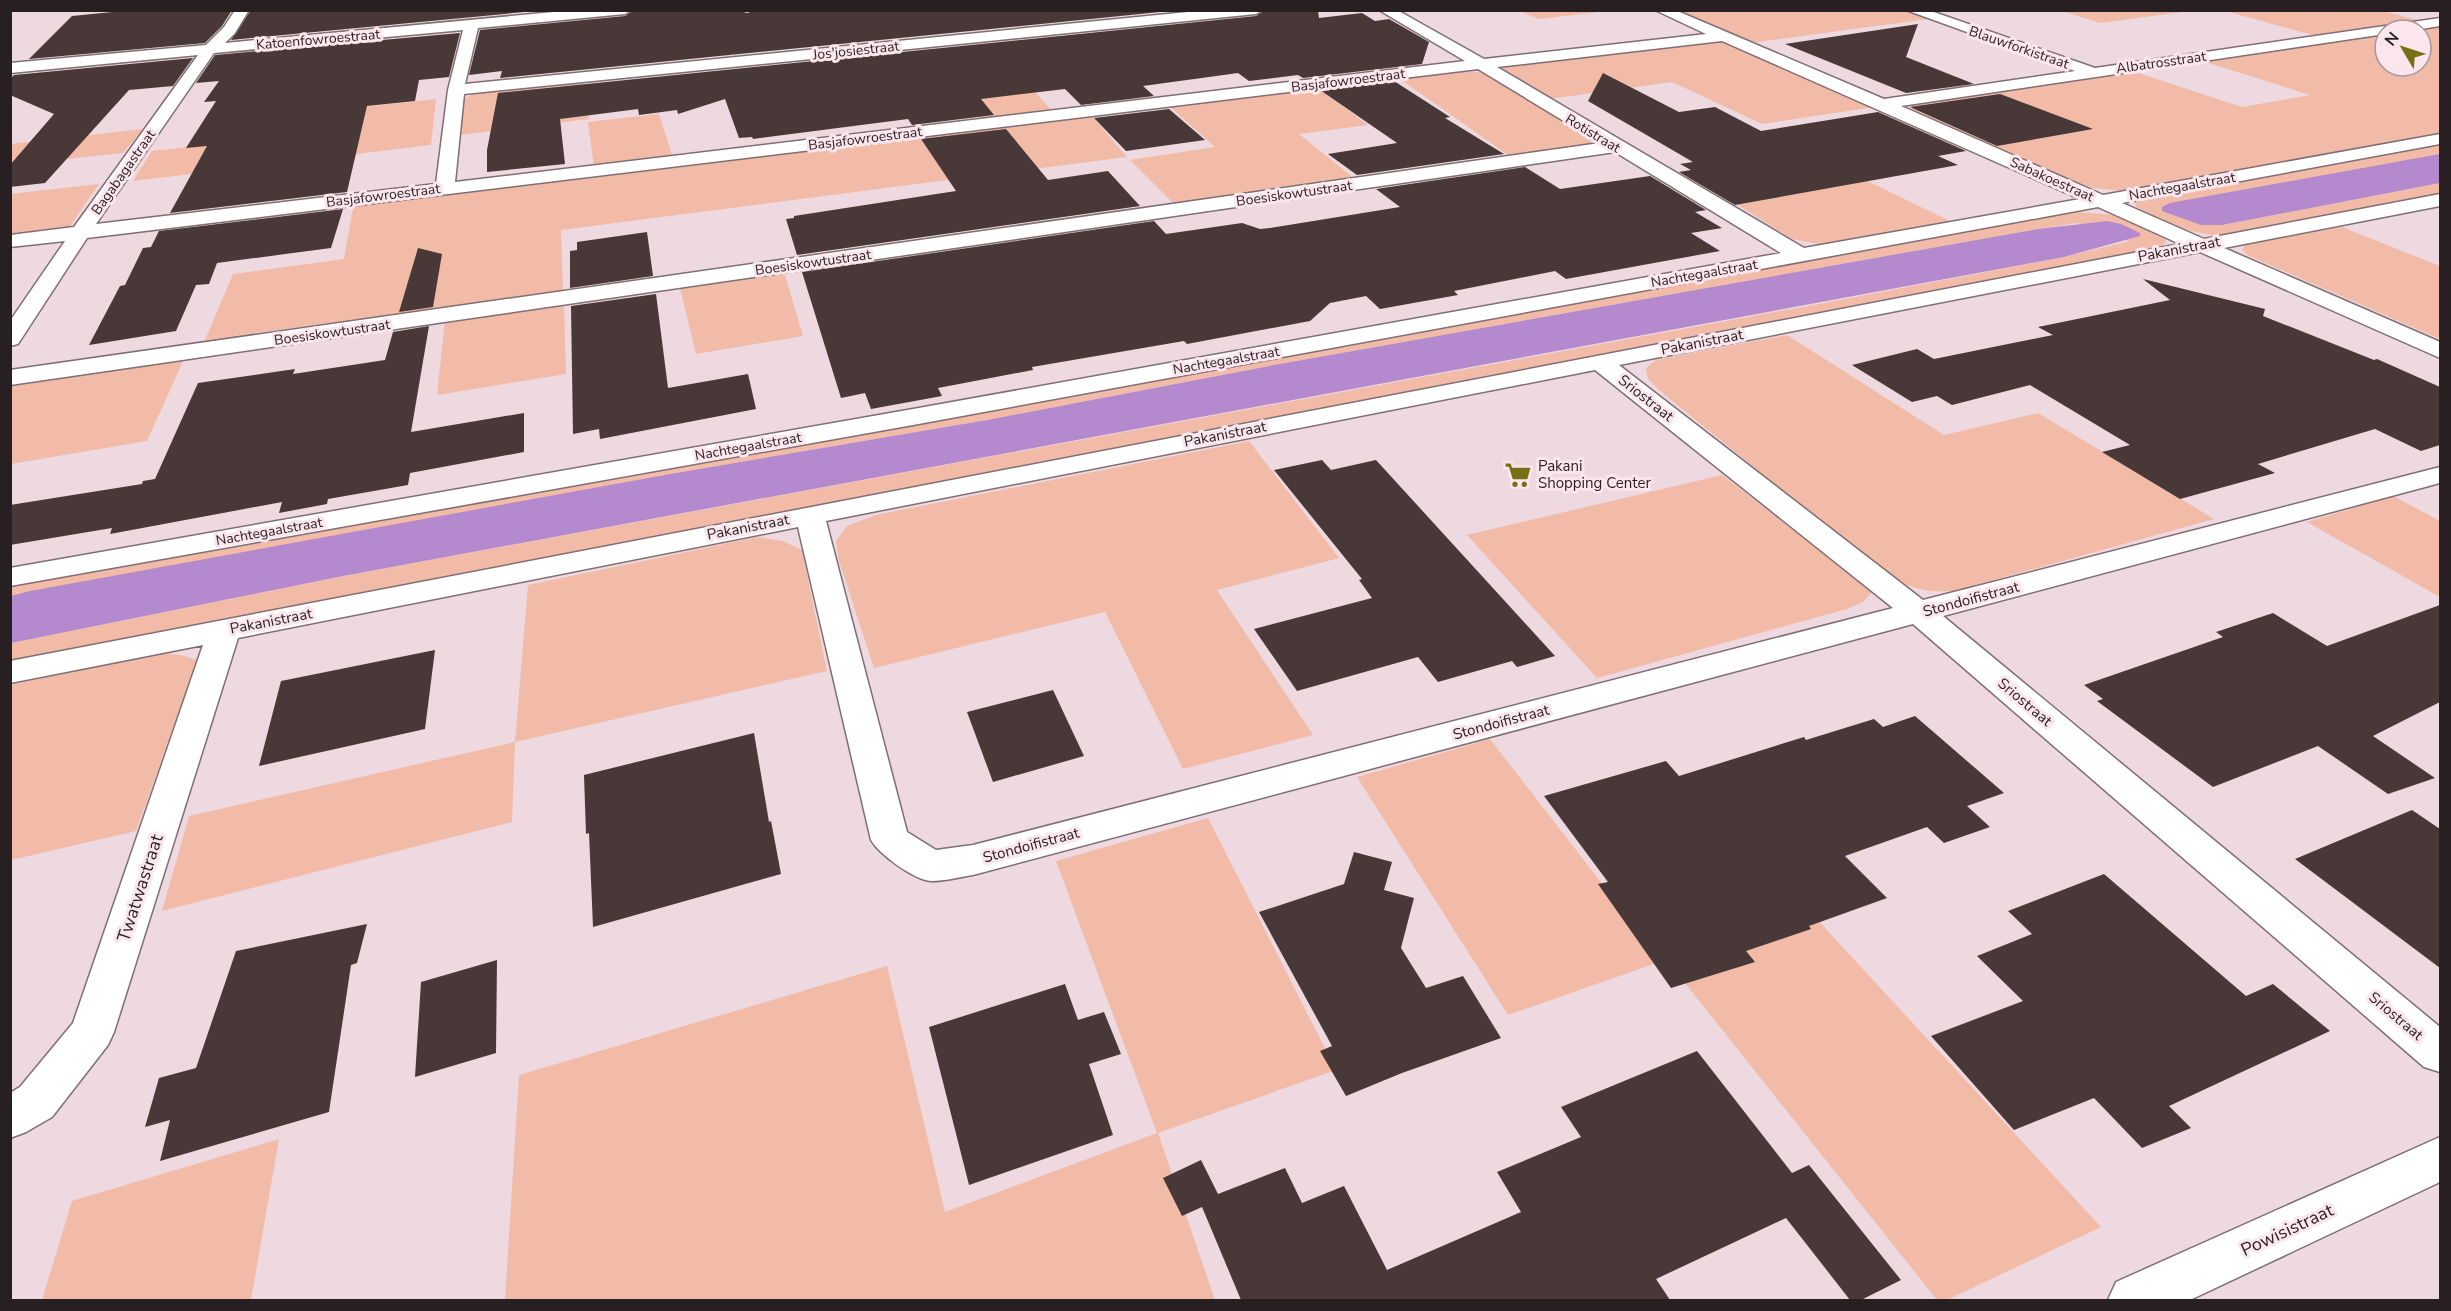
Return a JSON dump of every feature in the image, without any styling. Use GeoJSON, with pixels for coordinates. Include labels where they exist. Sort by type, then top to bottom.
{"type":"FeatureCollection","features":[{"type":"Feature","properties":{"kind":"street","name":"Bagabagastraat"},"geometry":{"type":"LineString","coordinates":[[10,339],[81,232],[209,50],[230,30],[242,10]]}},
{"type":"Feature","properties":{"kind":"street","name":"Katoenfowroestraat"},"geometry":{"type":"LineString","coordinates":[[10,68],[625,10]]}},
{"type":"Feature","properties":{"kind":"street","name":"Jos'josiestraat"},"geometry":{"type":"LineString","coordinates":[[456,90],[1256,10]]}},
{"type":"Feature","properties":{"kind":"street","name":"Rotistraat"},"geometry":{"type":"LineString","coordinates":[[1386,10],[1481,64],[1800,255]]}},
{"type":"Feature","properties":{"kind":"street","name":"Sabakoestraat"},"geometry":{"type":"LineString","coordinates":[[1662,10],[1720,37],[1882,104],[2440,351]]}},
{"type":"Feature","properties":{"kind":"street","name":"Blauwforkistraat"},"geometry":{"type":"LineString","coordinates":[[1913,10],[2091,72]]}},
{"type":"Feature","properties":{"kind":"street","name":"Albatrosstraat"},"geometry":{"type":"LineString","coordinates":[[1882,104],[2440,22]]}},
{"type":"Feature","properties":{"kind":"street"},"geometry":{"type":"LineString","coordinates":[[445,188],[456,90],[471,25]]}},
{"type":"Feature","properties":{"kind":"street","name":"Basjafowroestraat"},"geometry":{"type":"LineString","coordinates":[[10,242],[445,188],[1720,37]]}},
{"type":"Feature","properties":{"kind":"street","name":"Nachtegaalstraat"},"geometry":{"type":"LineString","coordinates":[[10,577],[937,412],[2440,138]]}},
{"type":"Feature","properties":{"kind":"street","name":"Boesiskowtustraat"},"geometry":{"type":"LineString","coordinates":[[10,378],[1616,146]]}},
{"type":"Feature","properties":{"kind":"street","name":"Pakanistraat"},"geometry":{"type":"LineString","coordinates":[[10,672],[2440,200]]}},
{"type":"Feature","properties":{"kind":"street","name":"Sriostraat"},"geometry":{"type":"LineString","coordinates":[[1600,362],[1919,613],[2440,1053]]}},
{"type":"Feature","properties":{"kind":"street","name":"Stondoifistraat"},"geometry":{"type":"LineString","coordinates":[[810,515],[890,840],[930,866],[973,860],[2440,475]]}},
{"type":"Feature","properties":{"kind":"street","name":"Twatwastraat"},"geometry":{"type":"LineString","coordinates":[[10,1117],[36,1102],[92,1032],[224,630]]}},
{"type":"Feature","properties":{"kind":"street","name":"Powisistraat"},"geometry":{"type":"LineString","coordinates":[[2134,1300],[2440,1159]]}},
{"type":"Feature","properties":{"kind":"shaded area"},"geometry":{"type":"Polygon","coordinates":[[[1520,10],[1608,11],[1539,19],[1520,10]]]}},
{"type":"Feature","properties":{"kind":"shaded area"},"geometry":{"type":"Polygon","coordinates":[[[1902,10],[1928,19],[1750,43],[1676,11],[1902,10]]]}},
{"type":"Feature","properties":{"kind":"shaded area"},"geometry":{"type":"Polygon","coordinates":[[[2062,11],[2190,11],[2100,23],[2062,11]]]}},
{"type":"Feature","properties":{"kind":"shaded area"},"geometry":{"type":"Polygon","coordinates":[[[2225,11],[2382,11],[2411,18],[2373,18],[2373,30],[2320,37],[2225,11]]]}},
{"type":"Feature","properties":{"kind":"shaded area"},"geometry":{"type":"Polygon","coordinates":[[[2440,25],[2440,134],[2125,191],[2093,188],[2073,182],[1918,114],[1912,109],[1912,104],[2126,69],[2242,107],[2310,95],[2199,60],[2373,35],[2373,78],[2433,78],[2433,26],[2440,25]]]}},
{"type":"Feature","properties":{"kind":"shaded area"},"geometry":{"type":"Polygon","coordinates":[[[1707,40],[1730,44],[1875,107],[1762,124],[1672,82],[1549,99],[1499,67],[1505,65],[1707,40]]]}},
{"type":"Feature","properties":{"kind":"shaded area"},"geometry":{"type":"Polygon","coordinates":[[[1454,70],[1489,73],[1593,138],[1591,143],[1508,155],[1397,77],[1454,70]]]}},
{"type":"Feature","properties":{"kind":"shaded area"},"geometry":{"type":"Polygon","coordinates":[[[1020,75],[1053,112],[982,120],[953,83],[1020,75]]]}},
{"type":"Feature","properties":{"kind":"shaded area"},"geometry":{"type":"Polygon","coordinates":[[[580,79],[589,119],[459,135],[464,99],[473,94],[580,79]]]}},
{"type":"Feature","properties":{"kind":"shaded area"},"geometry":{"type":"Polygon","coordinates":[[[1316,87],[1368,125],[1299,134],[1355,179],[1174,204],[1130,160],[1215,147],[1168,105],[1316,87]]]}},
{"type":"Feature","properties":{"kind":"shaded area"},"geometry":{"type":"Polygon","coordinates":[[[436,99],[431,145],[133,181],[152,151],[305,134],[311,113],[436,99]]]}},
{"type":"Feature","properties":{"kind":"shaded area"},"geometry":{"type":"Polygon","coordinates":[[[659,114],[673,158],[594,167],[588,122],[659,114]]]}},
{"type":"Feature","properties":{"kind":"shaded area"},"geometry":{"type":"Polygon","coordinates":[[[1090,114],[1127,157],[561,230],[563,291],[205,340],[233,274],[344,259],[354,202],[1090,114]]]}},
{"type":"Feature","properties":{"kind":"shaded area"},"geometry":{"type":"Polygon","coordinates":[[[143,129],[123,153],[11,165],[10,144],[143,129]]]}},
{"type":"Feature","properties":{"kind":"shaded area"},"geometry":{"type":"Polygon","coordinates":[[[2440,142],[2440,154],[2222,225],[2440,183],[2440,194],[2225,236],[2179,227],[2136,207],[2135,202],[2141,197],[2440,142]]]}},
{"type":"Feature","properties":{"kind":"shaded area"},"geometry":{"type":"Polygon","coordinates":[[[2440,154],[2440,183],[2222,225],[2201,225],[2162,211],[2162,207],[2170,203],[2440,154]]]}},
{"type":"Feature","properties":{"kind":"shaded area"},"geometry":{"type":"Polygon","coordinates":[[[1861,178],[1954,223],[1824,245],[1792,239],[1733,202],[1861,178]]]}},
{"type":"Feature","properties":{"kind":"shaded area"},"geometry":{"type":"Polygon","coordinates":[[[99,184],[71,225],[63,230],[11,241],[10,194],[99,184]]]}},
{"type":"Feature","properties":{"kind":"shaded area"},"geometry":{"type":"Polygon","coordinates":[[[2076,212],[2117,215],[2163,235],[2166,242],[2159,248],[11,661],[11,643],[338,577],[1824,303],[2064,257],[2129,241],[2078,223],[2038,229],[1274,365],[987,420],[670,474],[11,596],[11,584],[2076,212]]]}},
{"type":"Feature","properties":{"kind":"shaded area"},"geometry":{"type":"Polygon","coordinates":[[[2107,221],[2121,224],[2140,233],[2140,236],[2064,257],[338,577],[11,643],[11,596],[30,591],[670,474],[987,420],[1274,365],[2038,229],[2107,221]]]}},
{"type":"Feature","properties":{"kind":"shaded area"},"geometry":{"type":"Polygon","coordinates":[[[2342,227],[2440,266],[2440,339],[2249,256],[2242,250],[2245,245],[2255,242],[2342,227]]]}},
{"type":"Feature","properties":{"kind":"shaded area"},"geometry":{"type":"Polygon","coordinates":[[[784,272],[803,336],[696,354],[680,288],[784,272]]]}},
{"type":"Feature","properties":{"kind":"shaded area"},"geometry":{"type":"Polygon","coordinates":[[[564,303],[566,374],[437,395],[445,321],[564,303]]]}},
{"type":"Feature","properties":{"kind":"shaded area"},"geometry":{"type":"Polygon","coordinates":[[[1787,335],[1944,435],[2038,413],[2214,519],[1954,591],[1930,591],[1892,579],[1648,379],[1646,368],[1656,360],[1787,335]]]}},
{"type":"Feature","properties":{"kind":"shaded area"},"geometry":{"type":"Polygon","coordinates":[[[185,357],[147,441],[11,464],[11,385],[19,381],[185,357]]]}},
{"type":"Feature","properties":{"kind":"shaded area"},"geometry":{"type":"Polygon","coordinates":[[[1249,441],[1339,558],[1217,590],[1313,735],[1183,769],[1105,612],[874,668],[839,561],[836,541],[847,526],[876,515],[1249,441]]]}},
{"type":"Feature","properties":{"kind":"shaded area"},"geometry":{"type":"Polygon","coordinates":[[[1722,475],[1873,591],[1863,602],[1847,609],[1597,678],[1467,535],[1722,475]]]}},
{"type":"Feature","properties":{"kind":"shaded area"},"geometry":{"type":"Polygon","coordinates":[[[2393,496],[2440,521],[2440,597],[2307,522],[2393,496]]]}},
{"type":"Feature","properties":{"kind":"shaded area"},"geometry":{"type":"Polygon","coordinates":[[[758,537],[783,541],[802,550],[827,671],[515,742],[528,585],[758,537]]]}},
{"type":"Feature","properties":{"kind":"shaded area"},"geometry":{"type":"Polygon","coordinates":[[[161,653],[181,655],[197,660],[136,831],[11,860],[10,685],[161,653]]]}},
{"type":"Feature","properties":{"kind":"shaded area"},"geometry":{"type":"Polygon","coordinates":[[[1490,739],[1662,961],[1508,1015],[1357,777],[1490,739]]]}},
{"type":"Feature","properties":{"kind":"shaded area"},"geometry":{"type":"Polygon","coordinates":[[[515,742],[512,822],[162,911],[189,816],[515,742]]]}},
{"type":"Feature","properties":{"kind":"shaded area"},"geometry":{"type":"Polygon","coordinates":[[[1208,818],[1336,1070],[1158,1133],[1215,1300],[505,1300],[519,1075],[887,966],[945,1212],[1157,1133],[1056,861],[1208,818]]]}},
{"type":"Feature","properties":{"kind":"shaded area"},"geometry":{"type":"Polygon","coordinates":[[[1814,916],[2101,1227],[1947,1300],[1937,1300],[1673,968],[1814,916]]]}},
{"type":"Feature","properties":{"kind":"shaded area"},"geometry":{"type":"Polygon","coordinates":[[[279,1139],[251,1300],[42,1300],[72,1201],[279,1139]]]}},
{"type":"Feature","properties":{"kind":"building"},"geometry":{"type":"Polygon","coordinates":[[[133,10],[232,10],[222,26],[205,43],[29,59],[72,16],[133,10]]]}},
{"type":"Feature","properties":{"kind":"building"},"geometry":{"type":"Polygon","coordinates":[[[251,10],[546,10],[231,40],[251,10]]]}},
{"type":"Feature","properties":{"kind":"building"},"geometry":{"type":"Polygon","coordinates":[[[634,10],[736,10],[747,13],[757,10],[1180,10],[500,78],[502,71],[469,75],[480,30],[625,16],[634,10]]]}},
{"type":"Feature","properties":{"kind":"building"},"geometry":{"type":"Polygon","coordinates":[[[1265,10],[1318,10],[1319,18],[1362,13],[1375,21],[1389,19],[1429,42],[1422,64],[1303,78],[1298,75],[1249,81],[1238,73],[1143,86],[1154,96],[1081,105],[1065,89],[981,99],[994,115],[912,125],[908,119],[753,139],[752,137],[739,138],[725,99],[678,114],[677,110],[639,115],[638,109],[560,119],[565,164],[487,172],[487,150],[498,93],[1256,16],[1265,10]]]}},
{"type":"Feature","properties":{"kind":"building"},"geometry":{"type":"Polygon","coordinates":[[[1918,24],[1906,57],[1974,84],[1906,93],[1785,44],[1918,24]]]}},
{"type":"Feature","properties":{"kind":"building"},"geometry":{"type":"Polygon","coordinates":[[[460,33],[449,77],[419,80],[415,101],[367,106],[347,192],[170,213],[207,146],[186,148],[216,101],[204,102],[219,81],[196,83],[215,55],[460,33]]]}},
{"type":"Feature","properties":{"kind":"building"},"geometry":{"type":"Polygon","coordinates":[[[193,58],[173,86],[129,90],[45,183],[10,187],[10,165],[54,114],[10,95],[10,79],[14,75],[193,58]]]}},
{"type":"Feature","properties":{"kind":"building"},"geometry":{"type":"Polygon","coordinates":[[[1603,73],[1679,112],[1715,107],[1761,131],[1878,112],[1966,151],[1938,156],[1958,165],[1735,205],[1679,172],[1691,170],[1680,164],[1693,162],[1588,101],[1603,73]]]}},
{"type":"Feature","properties":{"kind":"building"},"geometry":{"type":"Polygon","coordinates":[[[1394,81],[1450,117],[1445,118],[1504,154],[1357,175],[1328,154],[1397,143],[1320,90],[1394,81]]]}},
{"type":"Feature","properties":{"kind":"building"},"geometry":{"type":"Polygon","coordinates":[[[2000,94],[2093,129],[1997,146],[1910,107],[2000,94]]]}},
{"type":"Feature","properties":{"kind":"building"},"geometry":{"type":"Polygon","coordinates":[[[1169,109],[1205,140],[1126,151],[1094,118],[1169,109]]]}},
{"type":"Feature","properties":{"kind":"building"},"geometry":{"type":"Polygon","coordinates":[[[1006,129],[1048,180],[1108,171],[1140,206],[797,255],[786,219],[956,191],[921,139],[1006,129]]]}},
{"type":"Feature","properties":{"kind":"building"},"geometry":{"type":"Polygon","coordinates":[[[1525,167],[1560,189],[1650,176],[1706,210],[1695,212],[1722,228],[1691,233],[1720,251],[1566,279],[1555,271],[1454,291],[1458,295],[1380,309],[1366,296],[1330,303],[1310,321],[1187,344],[1184,341],[1032,367],[1033,370],[938,388],[942,396],[871,409],[865,393],[841,398],[802,272],[1154,221],[1166,234],[1242,223],[1260,229],[1270,228],[1400,207],[1376,189],[1525,167]]]}},
{"type":"Feature","properties":{"kind":"building"},"geometry":{"type":"Polygon","coordinates":[[[343,209],[331,248],[217,263],[209,284],[196,285],[176,331],[89,345],[120,286],[125,285],[143,248],[151,247],[159,231],[343,209]]]}},
{"type":"Feature","properties":{"kind":"building"},"geometry":{"type":"Polygon","coordinates":[[[647,232],[653,276],[570,288],[570,251],[577,250],[577,242],[647,232]]]}},
{"type":"Feature","properties":{"kind":"building"},"geometry":{"type":"Polygon","coordinates":[[[418,248],[442,254],[433,307],[399,312],[418,248]]]}},
{"type":"Feature","properties":{"kind":"building"},"geometry":{"type":"Polygon","coordinates":[[[2143,279],[2265,309],[2263,316],[2374,360],[2377,359],[2440,387],[2440,445],[2421,451],[2375,429],[2258,464],[2275,473],[2180,499],[2102,452],[2130,445],[2030,385],[1952,405],[1937,396],[1912,402],[1852,365],[1917,349],[1934,359],[2053,335],[2038,327],[2170,300],[2143,279]]]}},
{"type":"Feature","properties":{"kind":"building"},"geometry":{"type":"Polygon","coordinates":[[[656,294],[668,388],[748,374],[756,409],[600,439],[599,429],[573,434],[571,306],[656,294]]]}},
{"type":"Feature","properties":{"kind":"building"},"geometry":{"type":"Polygon","coordinates":[[[429,326],[411,432],[524,413],[524,452],[410,473],[408,485],[328,499],[327,504],[279,513],[282,502],[110,534],[112,528],[10,545],[10,505],[142,484],[143,481],[155,479],[198,383],[295,369],[293,374],[385,360],[393,332],[429,326]]]}},
{"type":"Feature","properties":{"kind":"building"},"geometry":{"type":"Polygon","coordinates":[[[1322,460],[1331,470],[1376,460],[1555,656],[1517,667],[1512,661],[1438,682],[1418,657],[1297,691],[1254,629],[1372,598],[1359,580],[1362,579],[1274,470],[1322,460]]]}},
{"type":"Feature","properties":{"kind":"building"},"geometry":{"type":"Polygon","coordinates":[[[2440,605],[2440,702],[2373,736],[2435,778],[2388,794],[2318,746],[2213,787],[2097,701],[2103,699],[2084,685],[2223,637],[2216,632],[2273,613],[2327,646],[2440,605]]]}},
{"type":"Feature","properties":{"kind":"building"},"geometry":{"type":"Polygon","coordinates":[[[435,650],[425,729],[259,766],[281,681],[435,650]]]}},
{"type":"Feature","properties":{"kind":"building"},"geometry":{"type":"Polygon","coordinates":[[[1053,690],[1084,756],[993,782],[967,712],[1053,690]]]}},
{"type":"Feature","properties":{"kind":"building"},"geometry":{"type":"Polygon","coordinates":[[[1915,716],[2004,793],[1967,806],[1990,827],[1944,843],[1927,827],[1845,856],[1887,898],[1809,926],[1811,929],[1746,951],[1755,962],[1671,988],[1598,884],[1608,882],[1544,796],[1666,761],[1679,776],[1804,737],[1806,740],[1874,719],[1883,727],[1915,716]]]}},
{"type":"Feature","properties":{"kind":"building"},"geometry":{"type":"Polygon","coordinates":[[[754,733],[769,822],[771,821],[781,874],[593,927],[584,775],[754,733]]]}},
{"type":"Feature","properties":{"kind":"building"},"geometry":{"type":"Polygon","coordinates":[[[2412,810],[2440,829],[2440,968],[2295,859],[2412,810]]]}},
{"type":"Feature","properties":{"kind":"building"},"geometry":{"type":"Polygon","coordinates":[[[1354,852],[1392,862],[1384,890],[1414,898],[1401,948],[1426,988],[1463,976],[1501,1038],[1402,1073],[1346,1096],[1320,1051],[1332,1046],[1259,912],[1344,884],[1354,852]]]}},
{"type":"Feature","properties":{"kind":"building"},"geometry":{"type":"Polygon","coordinates":[[[2104,874],[2246,996],[2273,984],[2330,1031],[2169,1106],[2191,1128],[2142,1148],[2094,1098],[2014,1130],[1931,1036],[2023,1001],[1977,956],[2032,934],[2008,911],[2104,874]]]}},
{"type":"Feature","properties":{"kind":"building"},"geometry":{"type":"Polygon","coordinates":[[[367,924],[357,963],[351,965],[329,1112],[160,1161],[170,1120],[145,1127],[159,1078],[196,1068],[236,951],[367,924]]]}},
{"type":"Feature","properties":{"kind":"building"},"geometry":{"type":"Polygon","coordinates":[[[497,960],[496,1053],[415,1077],[421,982],[497,960]]]}},
{"type":"Feature","properties":{"kind":"building"},"geometry":{"type":"Polygon","coordinates":[[[1065,984],[1078,1020],[1104,1012],[1121,1054],[1089,1064],[1113,1135],[969,1185],[929,1027],[1065,984]]]}},
{"type":"Feature","properties":{"kind":"building"},"geometry":{"type":"Polygon","coordinates":[[[1697,1051],[1792,1173],[1809,1165],[1901,1280],[1861,1300],[1850,1300],[1786,1218],[1656,1279],[1670,1300],[1241,1300],[1202,1207],[1182,1216],[1163,1178],[1201,1160],[1218,1194],[1285,1168],[1302,1203],[1344,1186],[1387,1270],[1521,1212],[1497,1172],[1581,1137],[1561,1107],[1697,1051]]]}},
{"type":"Feature","properties":{"kind":"place","name":"Pakani Shopping Center"},"geometry":{"type":"Point","coordinates":[1518,475]}}]}
